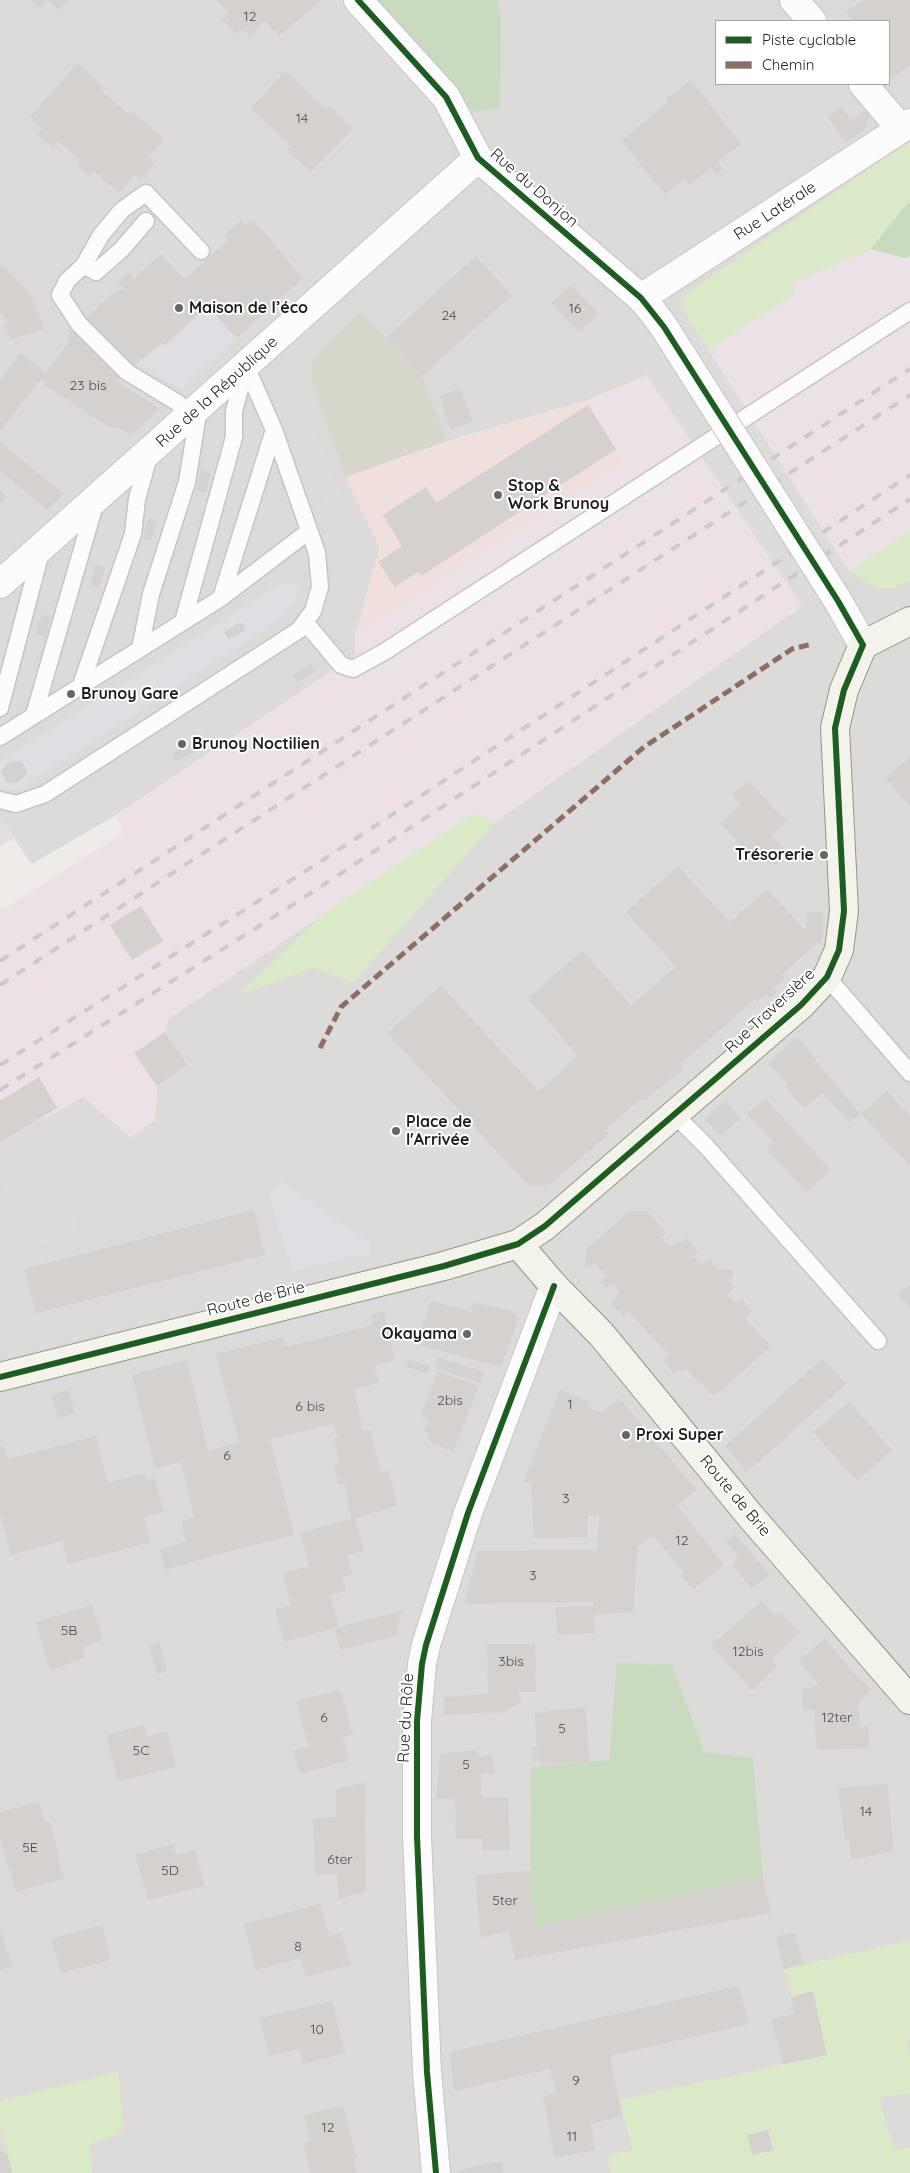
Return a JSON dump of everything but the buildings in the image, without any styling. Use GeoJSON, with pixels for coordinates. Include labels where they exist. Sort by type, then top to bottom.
{"type":"FeatureCollection","features":[{"type":"Feature","properties":{"kind":"street","name":"Rue du Donjon"},"geometry":{"type":"LineString","coordinates":[[358,0],[446,97],[478,158],[647,305],[664,327],[838,601],[863,645]]}},
{"type":"Feature","properties":{"kind":"street"},"geometry":{"type":"LineString","coordinates":[[794,0],[811,20]]}},
{"type":"Feature","properties":{"kind":"street"},"geometry":{"type":"LineString","coordinates":[[864,85],[906,126]]}},
{"type":"Feature","properties":{"kind":"street","name":"Rue Latérale"},"geometry":{"type":"LineString","coordinates":[[647,305],[673,279],[906,126]]}},
{"type":"Feature","properties":{"kind":"street","name":"Rue de la République"},"geometry":{"type":"LineString","coordinates":[[0,584],[478,158]]}},
{"type":"Feature","properties":{"kind":"street"},"geometry":{"type":"LineString","coordinates":[[863,645],[910,621]]}},
{"type":"Feature","properties":{"kind":"street","name":"Rue Traversière"},"geometry":{"type":"LineString","coordinates":[[518,1244],[545,1226],[675,1115],[801,1005],[827,977],[839,950],[844,911],[835,728],[844,690],[863,645]]}},
{"type":"Feature","properties":{"kind":"street","name":"Route de Brie"},"geometry":{"type":"LineString","coordinates":[[0,1378],[444,1266],[518,1244],[554,1286],[602,1335],[752,1518],[910,1700]]}},
{"type":"Feature","properties":{"kind":"street","name":"Rue du Rôle"},"geometry":{"type":"LineString","coordinates":[[436,2173],[427,2072],[416,1836],[417,1721],[422,1664],[426,1645],[468,1513],[554,1286]]}},
{"type":"Feature","properties":{"kind":"lane"},"geometry":{"type":"LineString","coordinates":[[140,649],[151,594],[187,482],[195,412],[127,372],[79,324],[60,295],[66,281],[84,265],[101,235],[122,210],[146,193],[200,251]]}},
{"type":"Feature","properties":{"kind":"lane"},"geometry":{"type":"LineString","coordinates":[[84,265],[96,272],[122,248],[146,221]]}},
{"type":"Feature","properties":{"kind":"lane"},"geometry":{"type":"LineString","coordinates":[[305,622],[341,665],[353,670],[393,647],[910,312]]}},
{"type":"Feature","properties":{"kind":"lane"},"geometry":{"type":"LineString","coordinates":[[0,800],[16,804],[45,794],[299,630],[312,611],[320,587],[317,554],[274,430],[246,366]]}},
{"type":"Feature","properties":{"kind":"lane"},"geometry":{"type":"LineString","coordinates":[[183,622],[234,437],[234,411],[246,366]]}},
{"type":"Feature","properties":{"kind":"lane"},"geometry":{"type":"LineString","coordinates":[[221,598],[274,430]]}},
{"type":"Feature","properties":{"kind":"lane"},"geometry":{"type":"LineString","coordinates":[[81,685],[133,534],[137,498],[150,451]]}},
{"type":"Feature","properties":{"kind":"lane"},"geometry":{"type":"LineString","coordinates":[[34,715],[96,498]]}},
{"type":"Feature","properties":{"kind":"lane"},"geometry":{"type":"LineString","coordinates":[[0,737],[221,598],[309,531]]}},
{"type":"Feature","properties":{"kind":"lane"},"geometry":{"type":"LineString","coordinates":[[0,708],[43,546]]}},
{"type":"Feature","properties":{"kind":"lane"},"geometry":{"type":"LineString","coordinates":[[827,977],[910,1073]]}},
{"type":"Feature","properties":{"kind":"lane"},"geometry":{"type":"LineString","coordinates":[[675,1115],[706,1146],[878,1341]]}},
{"type":"Feature","properties":{"kind":"shaded area"},"geometry":{"type":"Polygon","coordinates":[[[0,0],[910,0],[910,256],[708,350],[588,400],[447,441],[346,477],[380,547],[355,636],[356,655],[116,815],[32,864],[13,838],[0,846],[0,0]]]}},
{"type":"Feature","properties":{"kind":"shaded area"},"geometry":{"type":"Polygon","coordinates":[[[329,0],[344,0],[423,88],[415,95],[329,0]]]}},
{"type":"Feature","properties":{"kind":"shaded area"},"geometry":{"type":"Polygon","coordinates":[[[23,160],[57,189],[38,211],[5,182],[23,160]]]}},
{"type":"Feature","properties":{"kind":"shaded area"},"geometry":{"type":"Polygon","coordinates":[[[187,164],[241,220],[224,235],[229,240],[184,279],[148,240],[157,232],[136,210],[149,185],[170,165],[180,173],[187,164]]]}},
{"type":"Feature","properties":{"kind":"shaded area"},"geometry":{"type":"Polygon","coordinates":[[[65,194],[94,218],[75,242],[46,217],[65,194]]]}},
{"type":"Feature","properties":{"kind":"shaded area"},"geometry":{"type":"Polygon","coordinates":[[[0,213],[59,264],[40,285],[0,251],[0,213]]]}},
{"type":"Feature","properties":{"kind":"shaded area"},"geometry":{"type":"Polygon","coordinates":[[[871,249],[905,258],[910,256],[910,530],[495,822],[473,813],[168,1019],[166,1032],[188,1065],[157,1086],[155,1120],[131,1137],[84,1097],[47,1117],[41,1118],[0,1143],[0,906],[3,910],[125,832],[116,815],[355,656],[355,636],[623,462],[588,400],[708,350],[794,294],[791,283],[871,249]]]}},
{"type":"Feature","properties":{"kind":"shaded area"},"geometry":{"type":"Polygon","coordinates":[[[207,306],[237,338],[181,390],[137,363],[161,343],[164,346],[207,306]]]}},
{"type":"Feature","properties":{"kind":"shaded area"},"geometry":{"type":"Polygon","coordinates":[[[361,311],[422,376],[447,441],[345,477],[313,384],[313,361],[327,343],[361,311]]]}},
{"type":"Feature","properties":{"kind":"shaded area"},"geometry":{"type":"Polygon","coordinates":[[[588,400],[623,462],[355,636],[380,547],[345,477],[447,441],[588,400]]]}},
{"type":"Feature","properties":{"kind":"shaded area"},"geometry":{"type":"Polygon","coordinates":[[[313,426],[342,497],[326,504],[295,436],[313,426]]]}},
{"type":"Feature","properties":{"kind":"shaded area"},"geometry":{"type":"Polygon","coordinates":[[[910,530],[910,2173],[0,2173],[0,1143],[41,1118],[47,1117],[84,1097],[131,1137],[155,1119],[157,1086],[188,1065],[165,1032],[168,1019],[474,813],[495,822],[910,530]]]}},
{"type":"Feature","properties":{"kind":"shaded area"},"geometry":{"type":"Polygon","coordinates":[[[285,581],[293,582],[298,589],[296,597],[289,610],[264,630],[18,790],[0,789],[0,761],[285,581]]]}},
{"type":"Feature","properties":{"kind":"shaded area"},"geometry":{"type":"Polygon","coordinates":[[[0,821],[10,826],[13,837],[0,846],[0,821]]]}},
{"type":"Feature","properties":{"kind":"shaded area","name":"Place de l'Arrivée"},"geometry":{"type":"Polygon","coordinates":[[[374,1038],[491,1168],[423,1230],[300,1093],[320,1074],[327,1081],[374,1038]]]}},
{"type":"Feature","properties":{"kind":"shaded area"},"geometry":{"type":"Polygon","coordinates":[[[90,1116],[129,1172],[74,1209],[76,1238],[26,1248],[0,1177],[90,1116]]]}},
{"type":"Feature","properties":{"kind":"shaded area"},"geometry":{"type":"Polygon","coordinates":[[[774,1159],[910,1306],[910,1329],[852,1384],[705,1209],[774,1159]]]}},
{"type":"Feature","properties":{"kind":"shaded area"},"geometry":{"type":"Polygon","coordinates":[[[280,1181],[369,1241],[370,1253],[292,1271],[270,1196],[280,1181]]]}},
{"type":"Feature","properties":{"kind":"green space"},"geometry":{"type":"Polygon","coordinates":[[[370,0],[497,0],[501,17],[500,108],[445,115],[370,0]]]}},
{"type":"Feature","properties":{"kind":"green space"},"geometry":{"type":"Polygon","coordinates":[[[910,141],[910,202],[871,249],[791,283],[795,294],[708,350],[681,308],[684,295],[910,141]]]}},
{"type":"Feature","properties":{"kind":"green space"},"geometry":{"type":"Polygon","coordinates":[[[910,202],[910,256],[905,258],[871,249],[906,205],[910,202]]]}},
{"type":"Feature","properties":{"kind":"green space"},"geometry":{"type":"Polygon","coordinates":[[[910,530],[910,580],[893,589],[875,587],[849,572],[910,530]]]}},
{"type":"Feature","properties":{"kind":"green space"},"geometry":{"type":"Polygon","coordinates":[[[474,813],[495,822],[353,983],[314,968],[238,995],[324,913],[474,813]]]}},
{"type":"Feature","properties":{"kind":"green space"},"geometry":{"type":"Polygon","coordinates":[[[617,1663],[672,1665],[704,1752],[753,1758],[763,1877],[534,1926],[530,1871],[531,1767],[609,1760],[617,1663]]]}},
{"type":"Feature","properties":{"kind":"green space"},"geometry":{"type":"Polygon","coordinates":[[[910,1940],[910,2038],[907,2039],[910,2060],[910,2093],[879,2098],[894,2150],[910,2147],[910,2173],[611,2173],[607,2156],[633,2150],[619,2100],[826,2055],[813,1991],[791,1997],[784,1969],[910,1940]]]}},
{"type":"Feature","properties":{"kind":"green space"},"geometry":{"type":"Polygon","coordinates":[[[118,2072],[124,2132],[90,2144],[92,2173],[12,2173],[0,2127],[0,2101],[118,2072]]]}},
{"type":"Feature","properties":{"kind":"pier"},"geometry":{"type":"Polygon","coordinates":[[[683,310],[852,576],[803,607],[626,345],[683,310]]]}},
{"type":"Feature","properties":{"kind":"railway"},"geometry":{"type":"LineString","coordinates":[[0,961],[910,369]]}},
{"type":"Feature","properties":{"kind":"railway"},"geometry":{"type":"LineString","coordinates":[[0,985],[910,395]]}},
{"type":"Feature","properties":{"kind":"railway"},"geometry":{"type":"LineString","coordinates":[[0,1065],[323,860],[910,475]]}},
{"type":"Feature","properties":{"kind":"railway"},"geometry":{"type":"LineString","coordinates":[[0,1090],[308,895],[910,499]]}},
{"type":"Feature","properties":{"kind":"marked path"},"geometry":{"type":"LineString","coordinates":[[320,1048],[341,1007],[644,747],[792,649],[812,644]]}},
{"type":"Feature","properties":{"kind":"cycle path"},"geometry":{"type":"LineString","coordinates":[[0,1377],[444,1266],[518,1244],[545,1226],[801,1005],[827,977],[839,950],[844,911],[835,728],[844,690],[863,645],[838,601],[664,327],[641,298],[478,158],[446,97],[358,0]]}},
{"type":"Feature","properties":{"kind":"cycle path"},"geometry":{"type":"LineString","coordinates":[[436,2173],[427,2072],[417,1836],[417,1721],[422,1664],[426,1645],[468,1513],[554,1286]]}},
{"type":"Feature","properties":{"kind":"place","name":"Maison de l’éco"},"geometry":{"type":"Point","coordinates":[179,308]}},
{"type":"Feature","properties":{"kind":"place","name":"Stop & Work Brunoy"},"geometry":{"type":"Point","coordinates":[498,495]}},
{"type":"Feature","properties":{"kind":"place","name":"Brunoy Gare"},"geometry":{"type":"Point","coordinates":[71,694]}},
{"type":"Feature","properties":{"kind":"place","name":"Brunoy Noctilien"},"geometry":{"type":"Point","coordinates":[182,744]}},
{"type":"Feature","properties":{"kind":"place","name":"Trésorerie"},"geometry":{"type":"Point","coordinates":[824,855]}},
{"type":"Feature","properties":{"kind":"place","name":"Place de l'Arrivée"},"geometry":{"type":"Point","coordinates":[396,1131]}},
{"type":"Feature","properties":{"kind":"place","name":"Okayama"},"geometry":{"type":"Point","coordinates":[467,1334]}},
{"type":"Feature","properties":{"kind":"place","name":"Proxi Super"},"geometry":{"type":"Point","coordinates":[626,1435]}}]}
